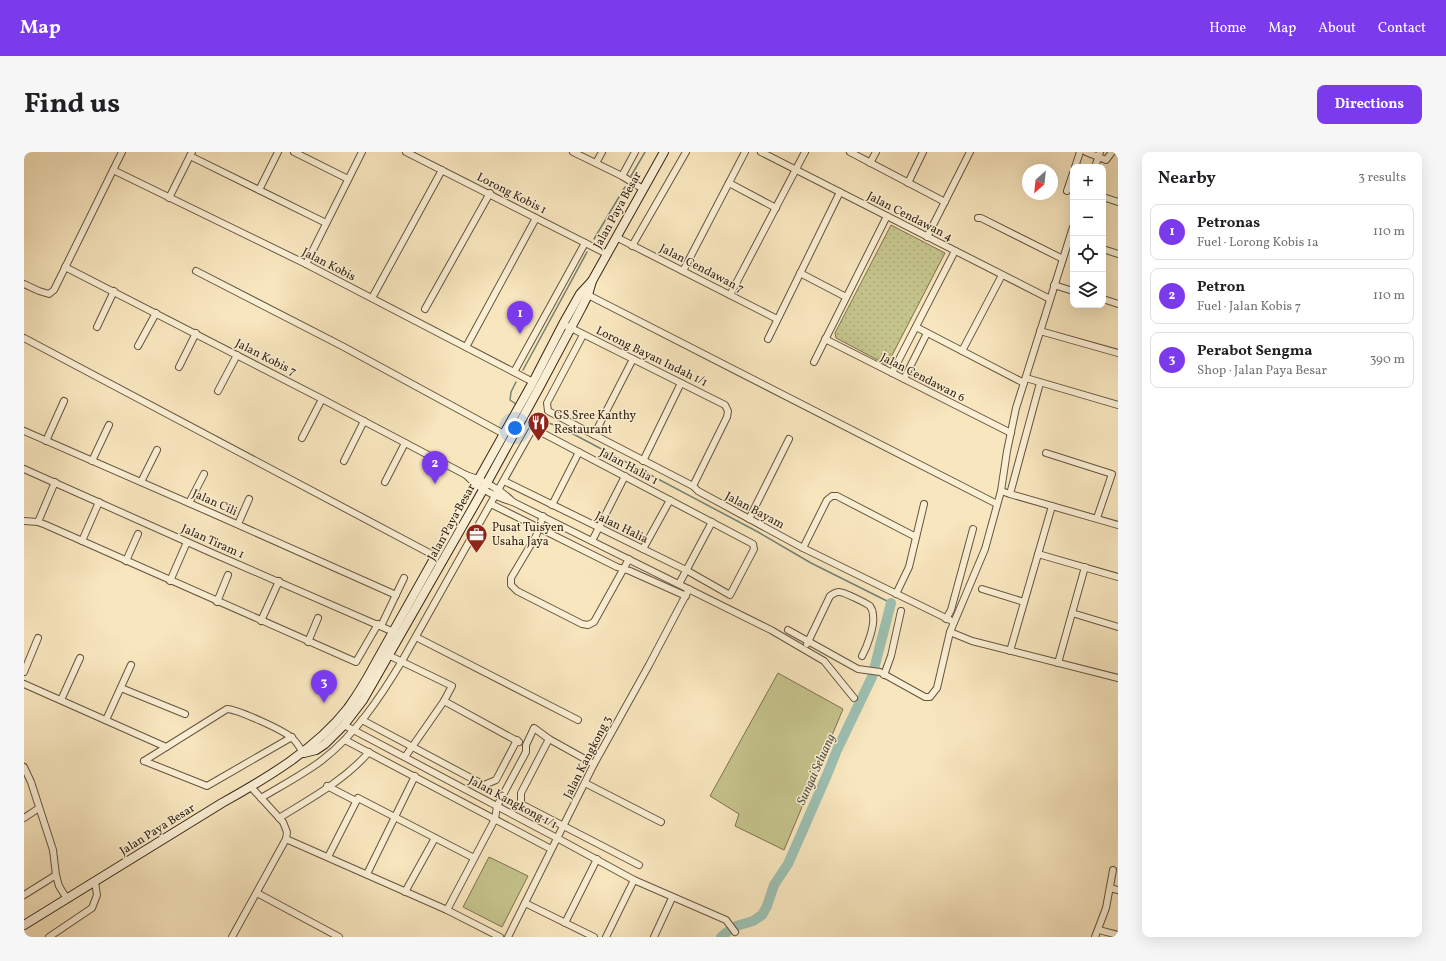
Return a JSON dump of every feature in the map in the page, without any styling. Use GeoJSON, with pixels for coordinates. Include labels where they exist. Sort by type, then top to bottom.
{"type":"FeatureCollection","features":[{"type":"Feature","properties":{"kind":"street"},"geometry":{"type":"LineString","coordinates":[[24,284],[38,291],[49,294],[54,290],[122,152]]}},
{"type":"Feature","properties":{"kind":"street"},"geometry":{"type":"LineString","coordinates":[[259,190],[278,152]]}},
{"type":"Feature","properties":{"kind":"street"},"geometry":{"type":"LineString","coordinates":[[294,152],[303,154],[348,179]]}},
{"type":"Feature","properties":{"kind":"street"},"geometry":{"type":"LineString","coordinates":[[306,264],[362,152]]}},
{"type":"Feature","properties":{"kind":"street","name":"Lorong Kobis 1"},"geometry":{"type":"LineString","coordinates":[[406,152],[490,193],[607,254]]}},
{"type":"Feature","properties":{"kind":"street"},"geometry":{"type":"LineString","coordinates":[[596,163],[602,152]]}},
{"type":"Feature","properties":{"kind":"street"},"geometry":{"type":"LineString","coordinates":[[622,176],[635,152]]}},
{"type":"Feature","properties":{"kind":"street","name":"Jalan Paya Besar"},"geometry":{"type":"LineString","coordinates":[[24,925],[222,803],[251,787],[303,753],[348,709],[385,654],[537,384],[571,328],[588,295],[592,281],[664,152]]}},
{"type":"Feature","properties":{"kind":"street"},"geometry":{"type":"LineString","coordinates":[[632,246],[686,152]]}},
{"type":"Feature","properties":{"kind":"street"},"geometry":{"type":"LineString","coordinates":[[683,271],[745,152]]}},
{"type":"Feature","properties":{"kind":"street","name":"Jalan Cendawan 4"},"geometry":{"type":"LineString","coordinates":[[761,152],[1050,299]]}},
{"type":"Feature","properties":{"kind":"street"},"geometry":{"type":"LineString","coordinates":[[730,295],[805,152]]}},
{"type":"Feature","properties":{"kind":"street"},"geometry":{"type":"LineString","coordinates":[[850,152],[945,202]]}},
{"type":"Feature","properties":{"kind":"street"},"geometry":{"type":"LineString","coordinates":[[870,163],[876,152]]}},
{"type":"Feature","properties":{"kind":"street"},"geometry":{"type":"LineString","coordinates":[[908,182],[923,152]]}},
{"type":"Feature","properties":{"kind":"street"},"geometry":{"type":"LineString","coordinates":[[927,237],[970,152]]}},
{"type":"Feature","properties":{"kind":"street"},"geometry":{"type":"LineString","coordinates":[[1076,164],[1080,152]]}},
{"type":"Feature","properties":{"kind":"street"},"geometry":{"type":"LineString","coordinates":[[1086,152],[1099,154],[1106,160],[1112,152]]}},
{"type":"Feature","properties":{"kind":"street"},"geometry":{"type":"LineString","coordinates":[[576,153],[643,188]]}},
{"type":"Feature","properties":{"kind":"street"},"geometry":{"type":"LineString","coordinates":[[170,198],[191,154],[326,223]]}},
{"type":"Feature","properties":{"kind":"street"},"geometry":{"type":"LineString","coordinates":[[1096,164],[1099,154]]}},
{"type":"Feature","properties":{"kind":"street","name":"Jalan Kobis"},"geometry":{"type":"LineString","coordinates":[[113,170],[306,264],[552,392]]}},
{"type":"Feature","properties":{"kind":"street"},"geometry":{"type":"LineString","coordinates":[[372,298],[442,170]]}},
{"type":"Feature","properties":{"kind":"street"},"geometry":{"type":"LineString","coordinates":[[1067,191],[1070,182]]}},
{"type":"Feature","properties":{"kind":"street"},"geometry":{"type":"LineString","coordinates":[[729,184],[776,208]]}},
{"type":"Feature","properties":{"kind":"street"},"geometry":{"type":"LineString","coordinates":[[768,339],[840,192]]}},
{"type":"Feature","properties":{"kind":"street"},"geometry":{"type":"LineString","coordinates":[[425,309],[490,193]]}},
{"type":"Feature","properties":{"kind":"street"},"geometry":{"type":"LineString","coordinates":[[1106,198],[1118,202]]}},
{"type":"Feature","properties":{"kind":"street"},"geometry":{"type":"LineString","coordinates":[[814,362],[887,216]]}},
{"type":"Feature","properties":{"kind":"street"},"geometry":{"type":"LineString","coordinates":[[466,347],[536,218]]}},
{"type":"Feature","properties":{"kind":"street"},"geometry":{"type":"LineString","coordinates":[[978,218],[981,218],[1063,259]]}},
{"type":"Feature","properties":{"kind":"street","name":"Jalan Cendawan 7"},"geometry":{"type":"LineString","coordinates":[[616,238],[777,319]]}},
{"type":"Feature","properties":{"kind":"street"},"geometry":{"type":"LineString","coordinates":[[788,630],[858,669],[882,674],[919,695],[930,697],[937,688],[950,632],[985,549],[1000,491],[1011,434],[1025,381],[1054,285],[1070,242]]}},
{"type":"Feature","properties":{"kind":"street"},"geometry":{"type":"LineString","coordinates":[[514,372],[585,243]]}},
{"type":"Feature","properties":{"kind":"street"},"geometry":{"type":"LineString","coordinates":[[1106,250],[1118,254]]}},
{"type":"Feature","properties":{"kind":"street"},"geometry":{"type":"LineString","coordinates":[[892,373],[955,251]]}},
{"type":"Feature","properties":{"kind":"street","name":"Jalan Kobis 7"},"geometry":{"type":"LineString","coordinates":[[65,266],[364,421],[513,502],[771,630],[824,661],[854,698]]}},
{"type":"Feature","properties":{"kind":"street"},"geometry":{"type":"LineString","coordinates":[[196,271],[342,346],[504,434]]}},
{"type":"Feature","properties":{"kind":"street"},"geometry":{"type":"LineString","coordinates":[[800,272],[846,297]]}},
{"type":"Feature","properties":{"kind":"street"},"geometry":{"type":"LineString","coordinates":[[962,351],[1002,275]]}},
{"type":"Feature","properties":{"kind":"street","name":"Jalan Paya Besar"},"geometry":{"type":"LineString","coordinates":[[397,633],[435,556],[481,484],[504,434],[537,384],[563,324],[580,294],[592,281]]}},
{"type":"Feature","properties":{"kind":"street"},"geometry":{"type":"LineString","coordinates":[[1054,285],[1070,290]]}},
{"type":"Feature","properties":{"kind":"street"},"geometry":{"type":"LineString","coordinates":[[97,327],[114,292]]}},
{"type":"Feature","properties":{"kind":"street"},"geometry":{"type":"LineString","coordinates":[[588,295],[997,504]]}},
{"type":"Feature","properties":{"kind":"street"},"geometry":{"type":"LineString","coordinates":[[1106,300],[1118,304]]}},
{"type":"Feature","properties":{"kind":"street"},"geometry":{"type":"LineString","coordinates":[[138,346],[156,313]]}},
{"type":"Feature","properties":{"kind":"street","name":"Lorong Bayan Indah 1/1"},"geometry":{"type":"LineString","coordinates":[[563,324],[725,405],[728,411],[727,417],[693,486]]}},
{"type":"Feature","properties":{"kind":"street"},"geometry":{"type":"LineString","coordinates":[[916,327],[1025,381],[1040,383],[1118,405]]}},
{"type":"Feature","properties":{"kind":"street"},"geometry":{"type":"LineString","coordinates":[[1040,331],[1118,353]]}},
{"type":"Feature","properties":{"kind":"street"},"geometry":{"type":"LineString","coordinates":[[904,379],[927,333]]}},
{"type":"Feature","properties":{"kind":"street"},"geometry":{"type":"LineString","coordinates":[[179,368],[196,334]]}},
{"type":"Feature","properties":{"kind":"street"},"geometry":{"type":"LineString","coordinates":[[552,392],[583,335]]}},
{"type":"Feature","properties":{"kind":"street"},"geometry":{"type":"LineString","coordinates":[[24,338],[435,556]]}},
{"type":"Feature","properties":{"kind":"street","name":"Jalan Cendawan 6"},"geometry":{"type":"LineString","coordinates":[[825,339],[1011,434]]}},
{"type":"Feature","properties":{"kind":"street"},"geometry":{"type":"LineString","coordinates":[[218,390],[237,355]]}},
{"type":"Feature","properties":{"kind":"street"},"geometry":{"type":"LineString","coordinates":[[594,436],[633,359]]}},
{"type":"Feature","properties":{"kind":"street"},"geometry":{"type":"LineString","coordinates":[[643,461],[681,383]]}},
{"type":"Feature","properties":{"kind":"street"},"geometry":{"type":"LineString","coordinates":[[1010,494],[1040,383]]}},
{"type":"Feature","properties":{"kind":"street","name":"Jalan Bayam"},"geometry":{"type":"LineString","coordinates":[[552,392],[547,403],[548,411],[693,486],[698,491],[802,548],[954,622]]}},
{"type":"Feature","properties":{"kind":"street"},"geometry":{"type":"LineString","coordinates":[[302,438],[322,399]]}},
{"type":"Feature","properties":{"kind":"street"},"geometry":{"type":"LineString","coordinates":[[46,441],[64,401]]}},
{"type":"Feature","properties":{"kind":"street"},"geometry":{"type":"LineString","coordinates":[[344,461],[364,421]]}},
{"type":"Feature","properties":{"kind":"street"},"geometry":{"type":"LineString","coordinates":[[92,461],[109,425]]}},
{"type":"Feature","properties":{"kind":"street","name":"Jalan Halia 1"},"geometry":{"type":"LineString","coordinates":[[260,798],[321,760],[345,740],[355,730],[381,695],[402,661],[533,428],[753,544],[754,547],[730,595]]}},
{"type":"Feature","properties":{"kind":"street","name":"Jalan Cili"},"geometry":{"type":"LineString","coordinates":[[24,431],[238,524],[396,595]]}},
{"type":"Feature","properties":{"kind":"street"},"geometry":{"type":"LineString","coordinates":[[749,519],[789,439]]}},
{"type":"Feature","properties":{"kind":"street"},"geometry":{"type":"LineString","coordinates":[[385,482],[405,443]]}},
{"type":"Feature","properties":{"kind":"street"},"geometry":{"type":"LineString","coordinates":[[141,482],[157,450]]}},
{"type":"Feature","properties":{"kind":"street"},"geometry":{"type":"LineString","coordinates":[[552,505],[579,452]]}},
{"type":"Feature","properties":{"kind":"street"},"geometry":{"type":"LineString","coordinates":[[1046,452],[1112,474],[1096,518]]}},
{"type":"Feature","properties":{"kind":"street","name":"Jalan Tiram 1"},"geometry":{"type":"LineString","coordinates":[[24,468],[187,542],[397,633]]}},
{"type":"Feature","properties":{"kind":"street"},"geometry":{"type":"LineString","coordinates":[[190,503],[204,474]]}},
{"type":"Feature","properties":{"kind":"street"},"geometry":{"type":"LineString","coordinates":[[592,541],[625,476]]}},
{"type":"Feature","properties":{"kind":"street","name":"Jalan Halia"},"geometry":{"type":"LineString","coordinates":[[504,481],[686,570],[730,595]]}},
{"type":"Feature","properties":{"kind":"street"},"geometry":{"type":"LineString","coordinates":[[38,522],[55,482]]}},
{"type":"Feature","properties":{"kind":"street"},"geometry":{"type":"LineString","coordinates":[[1000,491],[1118,524]]}},
{"type":"Feature","properties":{"kind":"street"},"geometry":{"type":"LineString","coordinates":[[802,548],[827,500],[832,496],[837,496],[916,537]]}},
{"type":"Feature","properties":{"kind":"street"},"geometry":{"type":"LineString","coordinates":[[238,524],[249,499]]}},
{"type":"Feature","properties":{"kind":"street"},"geometry":{"type":"LineString","coordinates":[[643,549],[670,500]]}},
{"type":"Feature","properties":{"kind":"street"},"geometry":{"type":"LineString","coordinates":[[82,541],[98,502]]}},
{"type":"Feature","properties":{"kind":"street"},"geometry":{"type":"LineString","coordinates":[[491,504],[538,529],[623,570],[630,571],[686,596]]}},
{"type":"Feature","properties":{"kind":"street"},"geometry":{"type":"LineString","coordinates":[[896,594],[909,568],[924,504]]}},
{"type":"Feature","properties":{"kind":"street"},"geometry":{"type":"LineString","coordinates":[[1010,651],[1052,506]]}},
{"type":"Feature","properties":{"kind":"street"},"geometry":{"type":"LineString","coordinates":[[543,516],[536,536],[511,578],[511,585],[517,591],[582,624],[588,626],[594,622],[629,559]]}},
{"type":"Feature","properties":{"kind":"street"},"geometry":{"type":"LineString","coordinates":[[24,520],[38,522],[356,662],[379,625],[404,578]]}},
{"type":"Feature","properties":{"kind":"street"},"geometry":{"type":"LineString","coordinates":[[679,584],[712,522]]}},
{"type":"Feature","properties":{"kind":"street"},"geometry":{"type":"LineString","coordinates":[[946,619],[950,610],[973,529]]}},
{"type":"Feature","properties":{"kind":"street"},"geometry":{"type":"LineString","coordinates":[[126,561],[138,534]]}},
{"type":"Feature","properties":{"kind":"street"},"geometry":{"type":"LineString","coordinates":[[170,581],[187,542]]}},
{"type":"Feature","properties":{"kind":"street"},"geometry":{"type":"LineString","coordinates":[[1038,554],[1118,577]]}},
{"type":"Feature","properties":{"kind":"street"},"geometry":{"type":"LineString","coordinates":[[1058,663],[1085,567]]}},
{"type":"Feature","properties":{"kind":"street"},"geometry":{"type":"LineString","coordinates":[[217,602],[228,575]]}},
{"type":"Feature","properties":{"kind":"street"},"geometry":{"type":"LineString","coordinates":[[262,621],[279,582]]}},
{"type":"Feature","properties":{"kind":"street","name":"Jalan Kangkong 3"},"geometry":{"type":"LineString","coordinates":[[508,937],[594,764],[689,589]]}},
{"type":"Feature","properties":{"kind":"street"},"geometry":{"type":"LineString","coordinates":[[982,589],[1024,602]]}},
{"type":"Feature","properties":{"kind":"street"},"geometry":{"type":"LineString","coordinates":[[805,649],[830,596],[834,593],[843,593],[869,606],[872,610],[873,623],[866,649],[862,656]]}},
{"type":"Feature","properties":{"kind":"street"},"geometry":{"type":"LineString","coordinates":[[882,674],[891,656],[902,611]]}},
{"type":"Feature","properties":{"kind":"street"},"geometry":{"type":"LineString","coordinates":[[1072,614],[1118,627]]}},
{"type":"Feature","properties":{"kind":"street"},"geometry":{"type":"LineString","coordinates":[[308,642],[318,618]]}},
{"type":"Feature","properties":{"kind":"street"},"geometry":{"type":"LineString","coordinates":[[950,632],[972,641],[1118,678]]}},
{"type":"Feature","properties":{"kind":"street"},"geometry":{"type":"LineString","coordinates":[[416,636],[578,720]]}},
{"type":"Feature","properties":{"kind":"street"},"geometry":{"type":"LineString","coordinates":[[24,672],[38,638]]}},
{"type":"Feature","properties":{"kind":"street"},"geometry":{"type":"LineString","coordinates":[[385,654],[452,686],[444,701],[405,757]]}},
{"type":"Feature","properties":{"kind":"street","name":"Jalan Paya Besar"},"geometry":{"type":"LineString","coordinates":[[303,753],[316,750],[325,744],[344,725],[363,700],[385,654]]}},
{"type":"Feature","properties":{"kind":"street"},"geometry":{"type":"LineString","coordinates":[[61,700],[80,658]]}},
{"type":"Feature","properties":{"kind":"street"},"geometry":{"type":"LineString","coordinates":[[106,720],[131,665]]}},
{"type":"Feature","properties":{"kind":"street"},"geometry":{"type":"LineString","coordinates":[[24,684],[166,747]]}},
{"type":"Feature","properties":{"kind":"street"},"geometry":{"type":"LineString","coordinates":[[121,688],[184,714]]}},
{"type":"Feature","properties":{"kind":"street"},"geometry":{"type":"LineString","coordinates":[[444,701],[526,745]]}},
{"type":"Feature","properties":{"kind":"street"},"geometry":{"type":"LineString","coordinates":[[292,737],[207,786],[144,761],[227,709],[258,720],[292,737],[297,742],[303,753]]}},
{"type":"Feature","properties":{"kind":"street"},"geometry":{"type":"LineString","coordinates":[[362,720],[484,785],[496,780],[517,740]]}},
{"type":"Feature","properties":{"kind":"street","name":"Jalan Kangkong 1/1"},"geometry":{"type":"LineString","coordinates":[[344,725],[634,880],[672,898],[726,920],[734,932]]}},
{"type":"Feature","properties":{"kind":"street"},"geometry":{"type":"LineString","coordinates":[[447,910],[495,819],[497,806],[526,752],[526,745],[534,728],[549,739],[594,764]]}},
{"type":"Feature","properties":{"kind":"street"},"geometry":{"type":"LineString","coordinates":[[549,739],[521,793],[521,804],[639,865]]}},
{"type":"Feature","properties":{"kind":"street"},"geometry":{"type":"LineString","coordinates":[[345,740],[551,849]]}},
{"type":"Feature","properties":{"kind":"street"},"geometry":{"type":"LineString","coordinates":[[279,818],[358,764],[369,752]]}},
{"type":"Feature","properties":{"kind":"street"},"geometry":{"type":"LineString","coordinates":[[24,767],[31,782],[53,850],[56,875],[66,899]]}},
{"type":"Feature","properties":{"kind":"street"},"geometry":{"type":"LineString","coordinates":[[367,874],[415,776]]}},
{"type":"Feature","properties":{"kind":"street"},"geometry":{"type":"LineString","coordinates":[[24,786],[31,782]]}},
{"type":"Feature","properties":{"kind":"street"},"geometry":{"type":"LineString","coordinates":[[585,783],[662,822]]}},
{"type":"Feature","properties":{"kind":"street"},"geometry":{"type":"LineString","coordinates":[[327,786],[395,816],[474,858]]}},
{"type":"Feature","properties":{"kind":"street"},"geometry":{"type":"LineString","coordinates":[[232,937],[286,838],[287,832],[286,827],[279,818],[251,787]]}},
{"type":"Feature","properties":{"kind":"street"},"geometry":{"type":"LineString","coordinates":[[328,857],[357,800]]}},
{"type":"Feature","properties":{"kind":"street"},"geometry":{"type":"LineString","coordinates":[[24,818],[39,808]]}},
{"type":"Feature","properties":{"kind":"street"},"geometry":{"type":"LineString","coordinates":[[286,838],[447,910],[500,937]]}},
{"type":"Feature","properties":{"kind":"street"},"geometry":{"type":"LineString","coordinates":[[405,892],[435,838]]}},
{"type":"Feature","properties":{"kind":"street"},"geometry":{"type":"LineString","coordinates":[[565,923],[597,860]]}},
{"type":"Feature","properties":{"kind":"street"},"geometry":{"type":"LineString","coordinates":[[1096,937],[1106,908],[1113,870]]}},
{"type":"Feature","properties":{"kind":"street"},"geometry":{"type":"LineString","coordinates":[[24,895],[56,875]]}},
{"type":"Feature","properties":{"kind":"street"},"geometry":{"type":"LineString","coordinates":[[606,937],[634,880]]}},
{"type":"Feature","properties":{"kind":"street"},"geometry":{"type":"LineString","coordinates":[[49,937],[92,908],[97,895],[95,882]]}},
{"type":"Feature","properties":{"kind":"street"},"geometry":{"type":"LineString","coordinates":[[1110,888],[1118,890]]}},
{"type":"Feature","properties":{"kind":"street"},"geometry":{"type":"LineString","coordinates":[[257,892],[339,937]]}},
{"type":"Feature","properties":{"kind":"street"},"geometry":{"type":"LineString","coordinates":[[654,937],[672,898]]}},
{"type":"Feature","properties":{"kind":"street"},"geometry":{"type":"LineString","coordinates":[[525,903],[594,937]]}},
{"type":"Feature","properties":{"kind":"street"},"geometry":{"type":"LineString","coordinates":[[1099,930],[1118,935]]}},
{"type":"Feature","properties":{"kind":"shaded area"},"geometry":{"type":"Polygon","coordinates":[[[891,225],[945,253],[887,365],[836,338],[835,333],[891,225]]]}},
{"type":"Feature","properties":{"kind":"shaded area"},"geometry":{"type":"Polygon","coordinates":[[[778,673],[843,709],[784,850],[735,826],[739,814],[710,796],[778,673]]]}},
{"type":"Feature","properties":{"kind":"shaded area"},"geometry":{"type":"Polygon","coordinates":[[[489,857],[528,876],[502,927],[463,907],[489,857]]]}},
{"type":"Feature","properties":{"kind":"waterway"},"geometry":{"type":"LineString","coordinates":[[631,176],[645,152]]}},
{"type":"Feature","properties":{"kind":"waterway"},"geometry":{"type":"LineString","coordinates":[[594,239],[625,187]]}},
{"type":"Feature","properties":{"kind":"waterway"},"geometry":{"type":"LineString","coordinates":[[523,370],[587,252]]}},
{"type":"Feature","properties":{"kind":"waterway"},"geometry":{"type":"LineString","coordinates":[[516,382],[511,392],[510,400],[516,404]]}},
{"type":"Feature","properties":{"kind":"waterway"},"geometry":{"type":"LineString","coordinates":[[535,416],[560,427],[758,532],[811,563],[891,603]]}},
{"type":"Feature","properties":{"kind":"waterway","name":"Sungai Seluang"},"geometry":{"type":"LineString","coordinates":[[736,926],[753,921],[762,915],[767,906],[774,885],[788,864],[837,750],[872,677],[891,603]]}},
{"type":"Feature","properties":{"kind":"waterway","name":"Sungai Seluang"},"geometry":{"type":"LineString","coordinates":[[721,937],[727,932]]}},
{"type":"Feature","properties":{"kind":"place","name":"Petronas"},"geometry":{"type":"Point","coordinates":[520,334]}},
{"type":"Feature","properties":{"kind":"place","name":"GS Sree Kanthy Restaurant"},"geometry":{"type":"Point","coordinates":[539,442]}},
{"type":"Feature","properties":{"kind":"place","name":"Petron"},"geometry":{"type":"Point","coordinates":[435,484]}},
{"type":"Feature","properties":{"kind":"place","name":"Pusat Tuisyen Usaha Jaya"},"geometry":{"type":"Point","coordinates":[477,554]}},
{"type":"Feature","properties":{"kind":"place","name":"Perabot Sengma"},"geometry":{"type":"Point","coordinates":[324,703]}}]}
